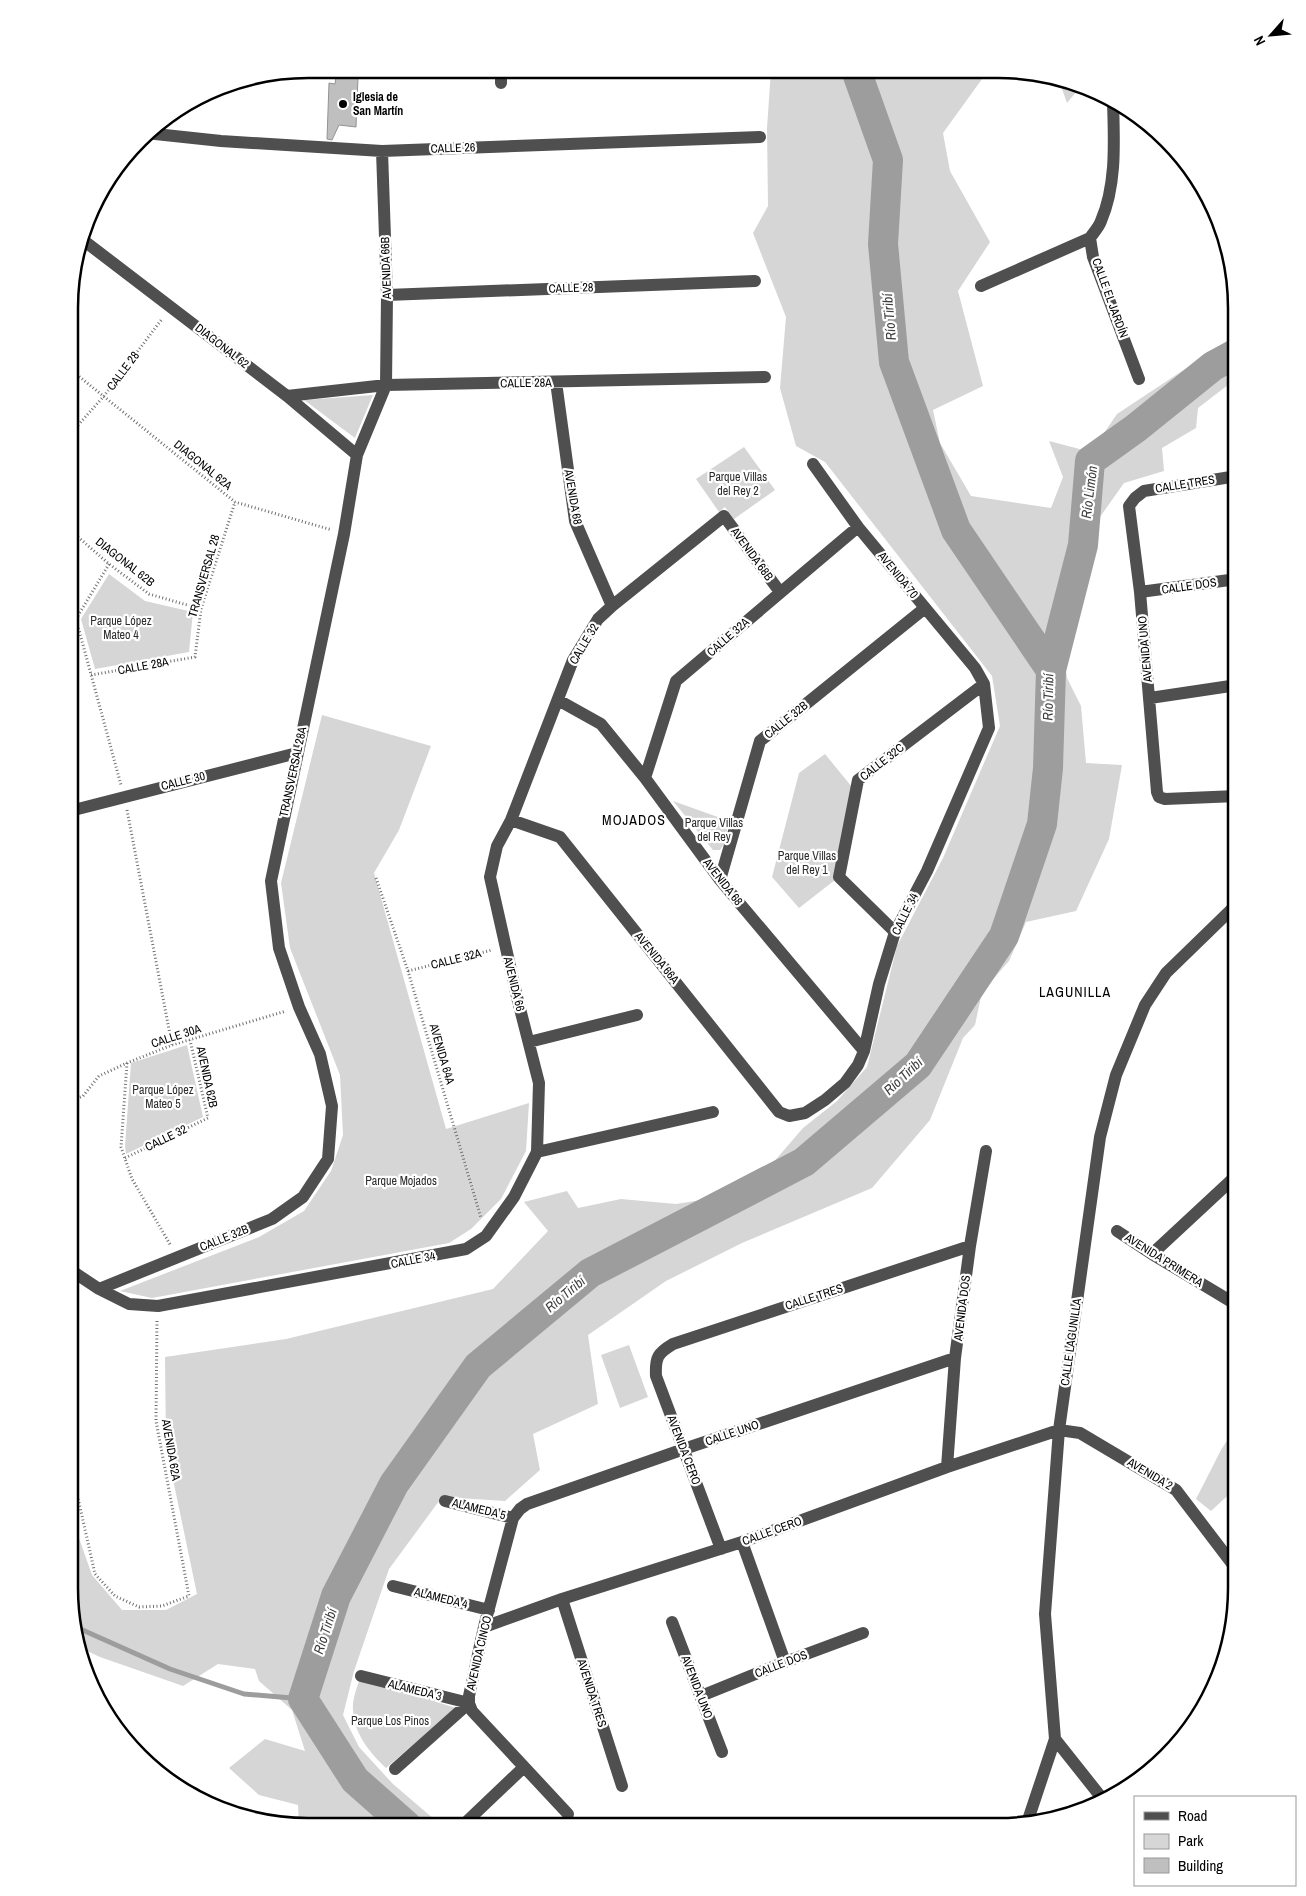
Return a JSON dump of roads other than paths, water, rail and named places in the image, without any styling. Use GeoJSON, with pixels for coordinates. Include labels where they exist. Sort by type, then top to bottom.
{"type":"FeatureCollection","features":[{"type":"Feature","properties":{"kind":"street"},"geometry":{"type":"LineString","coordinates":[[501,78],[501,83]]}},
{"type":"Feature","properties":{"kind":"street"},"geometry":{"type":"LineString","coordinates":[[981,286],[1090,238],[1101,222],[1108,200],[1114,161],[1113,108]]}},
{"type":"Feature","properties":{"kind":"street","name":"CALLE 26"},"geometry":{"type":"LineString","coordinates":[[157,134],[221,141],[382,150],[760,137]]}},
{"type":"Feature","properties":{"kind":"street","name":"AVENIDA 66B"},"geometry":{"type":"LineString","coordinates":[[382,150],[387,295],[386,385]]}},
{"type":"Feature","properties":{"kind":"street","name":"CALLE EL JARDÍN"},"geometry":{"type":"LineString","coordinates":[[1090,238],[1094,257],[1140,379]]}},
{"type":"Feature","properties":{"kind":"street","name":"DIAGONAL 62"},"geometry":{"type":"LineString","coordinates":[[87,243],[287,396],[356,455]]}},
{"type":"Feature","properties":{"kind":"street","name":"CALLE 28"},"geometry":{"type":"LineString","coordinates":[[387,295],[755,281]]}},
{"type":"Feature","properties":{"kind":"street","name":"CALLE 28A"},"geometry":{"type":"LineString","coordinates":[[287,396],[386,385],[765,377]]}},
{"type":"Feature","properties":{"kind":"street","name":"AVENIDA 68"},"geometry":{"type":"LineString","coordinates":[[556,382],[575,521],[612,606]]}},
{"type":"Feature","properties":{"kind":"street","name":"TRANSVERSAL 28A"},"geometry":{"type":"LineString","coordinates":[[328,1159],[332,1106],[320,1054],[299,1007],[279,948],[271,881],[344,534],[356,455],[386,385]]}},
{"type":"Feature","properties":{"kind":"street","name":"AVENIDA 70"},"geometry":{"type":"LineString","coordinates":[[813,464],[858,527],[974,668],[984,684]]}},
{"type":"Feature","properties":{"kind":"street","name":"CALLE TRES"},"geometry":{"type":"LineString","coordinates":[[1135,498],[1144,491],[1228,477]]}},
{"type":"Feature","properties":{"kind":"street","name":"AVENIDA UNO"},"geometry":{"type":"LineString","coordinates":[[1135,498],[1129,506],[1140,592],[1150,698],[1156,792],[1159,797],[1165,799],[1228,796]]}},
{"type":"Feature","properties":{"kind":"street","name":"CALLE 32"},"geometry":{"type":"LineString","coordinates":[[511,820],[573,660],[598,619],[724,516]]}},
{"type":"Feature","properties":{"kind":"street","name":"AVENIDA 68B"},"geometry":{"type":"LineString","coordinates":[[724,516],[780,592]]}},
{"type":"Feature","properties":{"kind":"street","name":"CALLE 32A"},"geometry":{"type":"LineString","coordinates":[[645,778],[676,682],[858,527]]}},
{"type":"Feature","properties":{"kind":"street","name":"CALLE DOS"},"geometry":{"type":"LineString","coordinates":[[1140,592],[1228,580]]}},
{"type":"Feature","properties":{"kind":"street","name":"CALLE 32B"},"geometry":{"type":"LineString","coordinates":[[720,880],[760,741],[925,608]]}},
{"type":"Feature","properties":{"kind":"street","name":"CALLE 32C"},"geometry":{"type":"LineString","coordinates":[[895,932],[839,877],[858,780],[984,684]]}},
{"type":"Feature","properties":{"kind":"street","name":"CALLE 34"},"geometry":{"type":"LineString","coordinates":[[789,1116],[805,1113],[825,1100],[845,1083],[858,1065],[864,1051],[879,984],[895,932],[927,871],[988,728],[984,684]]}},
{"type":"Feature","properties":{"kind":"street"},"geometry":{"type":"LineString","coordinates":[[1150,698],[1228,686]]}},
{"type":"Feature","properties":{"kind":"street","name":"AVENIDA 68"},"geometry":{"type":"LineString","coordinates":[[558,700],[601,724],[645,778],[720,880],[864,1051]]}},
{"type":"Feature","properties":{"kind":"street","name":"CALLE 30"},"geometry":{"type":"LineString","coordinates":[[78,809],[297,752]]}},
{"type":"Feature","properties":{"kind":"street","name":"AVENIDA 66"},"geometry":{"type":"LineString","coordinates":[[511,820],[497,846],[490,877],[505,947],[539,1083],[537,1152]]}},
{"type":"Feature","properties":{"kind":"street","name":"AVENIDA 66A"},"geometry":{"type":"LineString","coordinates":[[511,820],[560,837],[780,1112],[789,1116]]}},
{"type":"Feature","properties":{"kind":"street","name":"CALLE LAGUNILLA"},"geometry":{"type":"LineString","coordinates":[[1029,1817],[1055,1740],[1045,1614],[1059,1430],[1100,1137],[1116,1075],[1145,1005],[1166,973],[1228,913]]}},
{"type":"Feature","properties":{"kind":"street"},"geometry":{"type":"LineString","coordinates":[[529,1042],[637,1015]]}},
{"type":"Feature","properties":{"kind":"street"},"geometry":{"type":"LineString","coordinates":[[537,1152],[714,1112]]}},
{"type":"Feature","properties":{"kind":"street","name":"AVENIDA DOS"},"geometry":{"type":"LineString","coordinates":[[946,1467],[955,1358],[970,1246],[986,1151]]}},
{"type":"Feature","properties":{"kind":"street","name":"CALLE 34"},"geometry":{"type":"LineString","coordinates":[[78,1275],[99,1289],[129,1304],[158,1306],[276,1286],[466,1249],[486,1236],[514,1197],[537,1152]]}},
{"type":"Feature","properties":{"kind":"street","name":"CALLE 32B"},"geometry":{"type":"LineString","coordinates":[[99,1289],[272,1219],[303,1197],[328,1159]]}},
{"type":"Feature","properties":{"kind":"street"},"geometry":{"type":"LineString","coordinates":[[1152,1254],[1228,1183]]}},
{"type":"Feature","properties":{"kind":"street","name":"AVENIDA PRIMERA"},"geometry":{"type":"LineString","coordinates":[[1117,1231],[1228,1300]]}},
{"type":"Feature","properties":{"kind":"street","name":"CALLE TRES"},"geometry":{"type":"LineString","coordinates":[[660,1351],[673,1344],[970,1246]]}},
{"type":"Feature","properties":{"kind":"street","name":"AVENIDA CERO"},"geometry":{"type":"LineString","coordinates":[[660,1351],[655,1364],[656,1376],[720,1549]]}},
{"type":"Feature","properties":{"kind":"street","name":"CALLE UNO"},"geometry":{"type":"LineString","coordinates":[[514,1518],[520,1509],[527,1504],[955,1358]]}},
{"type":"Feature","properties":{"kind":"street","name":"CALLE CERO"},"geometry":{"type":"LineString","coordinates":[[484,1626],[562,1599],[742,1542],[946,1467],[1059,1430]]}},
{"type":"Feature","properties":{"kind":"street","name":"AVENIDA 2"},"geometry":{"type":"LineString","coordinates":[[1059,1430],[1080,1433],[1176,1490],[1228,1558]]}},
{"type":"Feature","properties":{"kind":"street","name":"ALAMEDA 5"},"geometry":{"type":"LineString","coordinates":[[445,1501],[514,1518]]}},
{"type":"Feature","properties":{"kind":"street","name":"AVENIDA CINCO"},"geometry":{"type":"LineString","coordinates":[[514,1518],[484,1626],[469,1703],[472,1711],[568,1814]]}},
{"type":"Feature","properties":{"kind":"street"},"geometry":{"type":"LineString","coordinates":[[742,1542],[785,1662]]}},
{"type":"Feature","properties":{"kind":"street","name":"ALAMEDA 4"},"geometry":{"type":"LineString","coordinates":[[393,1586],[489,1610]]}},
{"type":"Feature","properties":{"kind":"street","name":"AVENIDA TRES"},"geometry":{"type":"LineString","coordinates":[[562,1599],[622,1786]]}},
{"type":"Feature","properties":{"kind":"street","name":"AVENIDA UNO"},"geometry":{"type":"LineString","coordinates":[[672,1622],[722,1752]]}},
{"type":"Feature","properties":{"kind":"street","name":"CALLE DOS"},"geometry":{"type":"LineString","coordinates":[[701,1696],[862,1633]]}},
{"type":"Feature","properties":{"kind":"street","name":"ALAMEDA 3"},"geometry":{"type":"LineString","coordinates":[[361,1676],[469,1703]]}},
{"type":"Feature","properties":{"kind":"street"},"geometry":{"type":"LineString","coordinates":[[395,1769],[469,1703]]}},
{"type":"Feature","properties":{"kind":"street"},"geometry":{"type":"LineString","coordinates":[[1055,1740],[1100,1795]]}},
{"type":"Feature","properties":{"kind":"street"},"geometry":{"type":"LineString","coordinates":[[470,1818],[524,1767]]}},
{"type":"Feature","properties":{"kind":"waterway","name":"Río Tiribí"},"geometry":{"type":"LineString","coordinates":[[859,78],[888,160],[883,244],[894,362],[956,530],[1051,670]]}},
{"type":"Feature","properties":{"kind":"waterway","name":"Río Tiribí"},"geometry":{"type":"LineString","coordinates":[[398,1818],[355,1780],[303,1699],[336,1596],[394,1484],[478,1366],[590,1273],[804,1162],[918,1065],[1004,936],[1042,824],[1048,768],[1051,670],[1083,545],[1090,461],[1136,428],[1213,366],[1228,358]]}},
{"type":"Feature","properties":{"kind":"waterway"},"geometry":{"type":"LineString","coordinates":[[81,1629],[170,1669],[244,1694],[303,1699]]}},
{"type":"Feature","properties":{"kind":"place","name":"Iglesia de San Martín"},"geometry":{"type":"Point","coordinates":[343,104]}},
{"type":"Feature","properties":{"kind":"district","name":"MOJADOS"},"geometry":{"type":"Point","coordinates":[634,820]}},
{"type":"Feature","properties":{"kind":"district","name":"LAGUNILLA"},"geometry":{"type":"Point","coordinates":[1075,992]}},
{"type":"Feature","properties":{"kind":"park label","name":"Parque Villas del Rey 2"},"geometry":{"type":"Point","coordinates":[738,484]}},
{"type":"Feature","properties":{"kind":"park label","name":"Parque López Mateo 4"},"geometry":{"type":"Point","coordinates":[121,628]}},
{"type":"Feature","properties":{"kind":"park label","name":"Parque Villas del Rey"},"geometry":{"type":"Point","coordinates":[714,830]}},
{"type":"Feature","properties":{"kind":"park label","name":"Parque Villas del Rey 1"},"geometry":{"type":"Point","coordinates":[807,863]}},
{"type":"Feature","properties":{"kind":"park label","name":"Parque López Mateo 5"},"geometry":{"type":"Point","coordinates":[163,1097]}},
{"type":"Feature","properties":{"kind":"park label","name":"Parque Mojados"},"geometry":{"type":"Point","coordinates":[401,1181]}},
{"type":"Feature","properties":{"kind":"park label","name":"Parque Los Pinos"},"geometry":{"type":"Point","coordinates":[390,1721]}},
{"type":"Feature","properties":{"kind":"water label","name":"Río Limón"},"geometry":{"type":"Point","coordinates":[1089,492]}}]}
